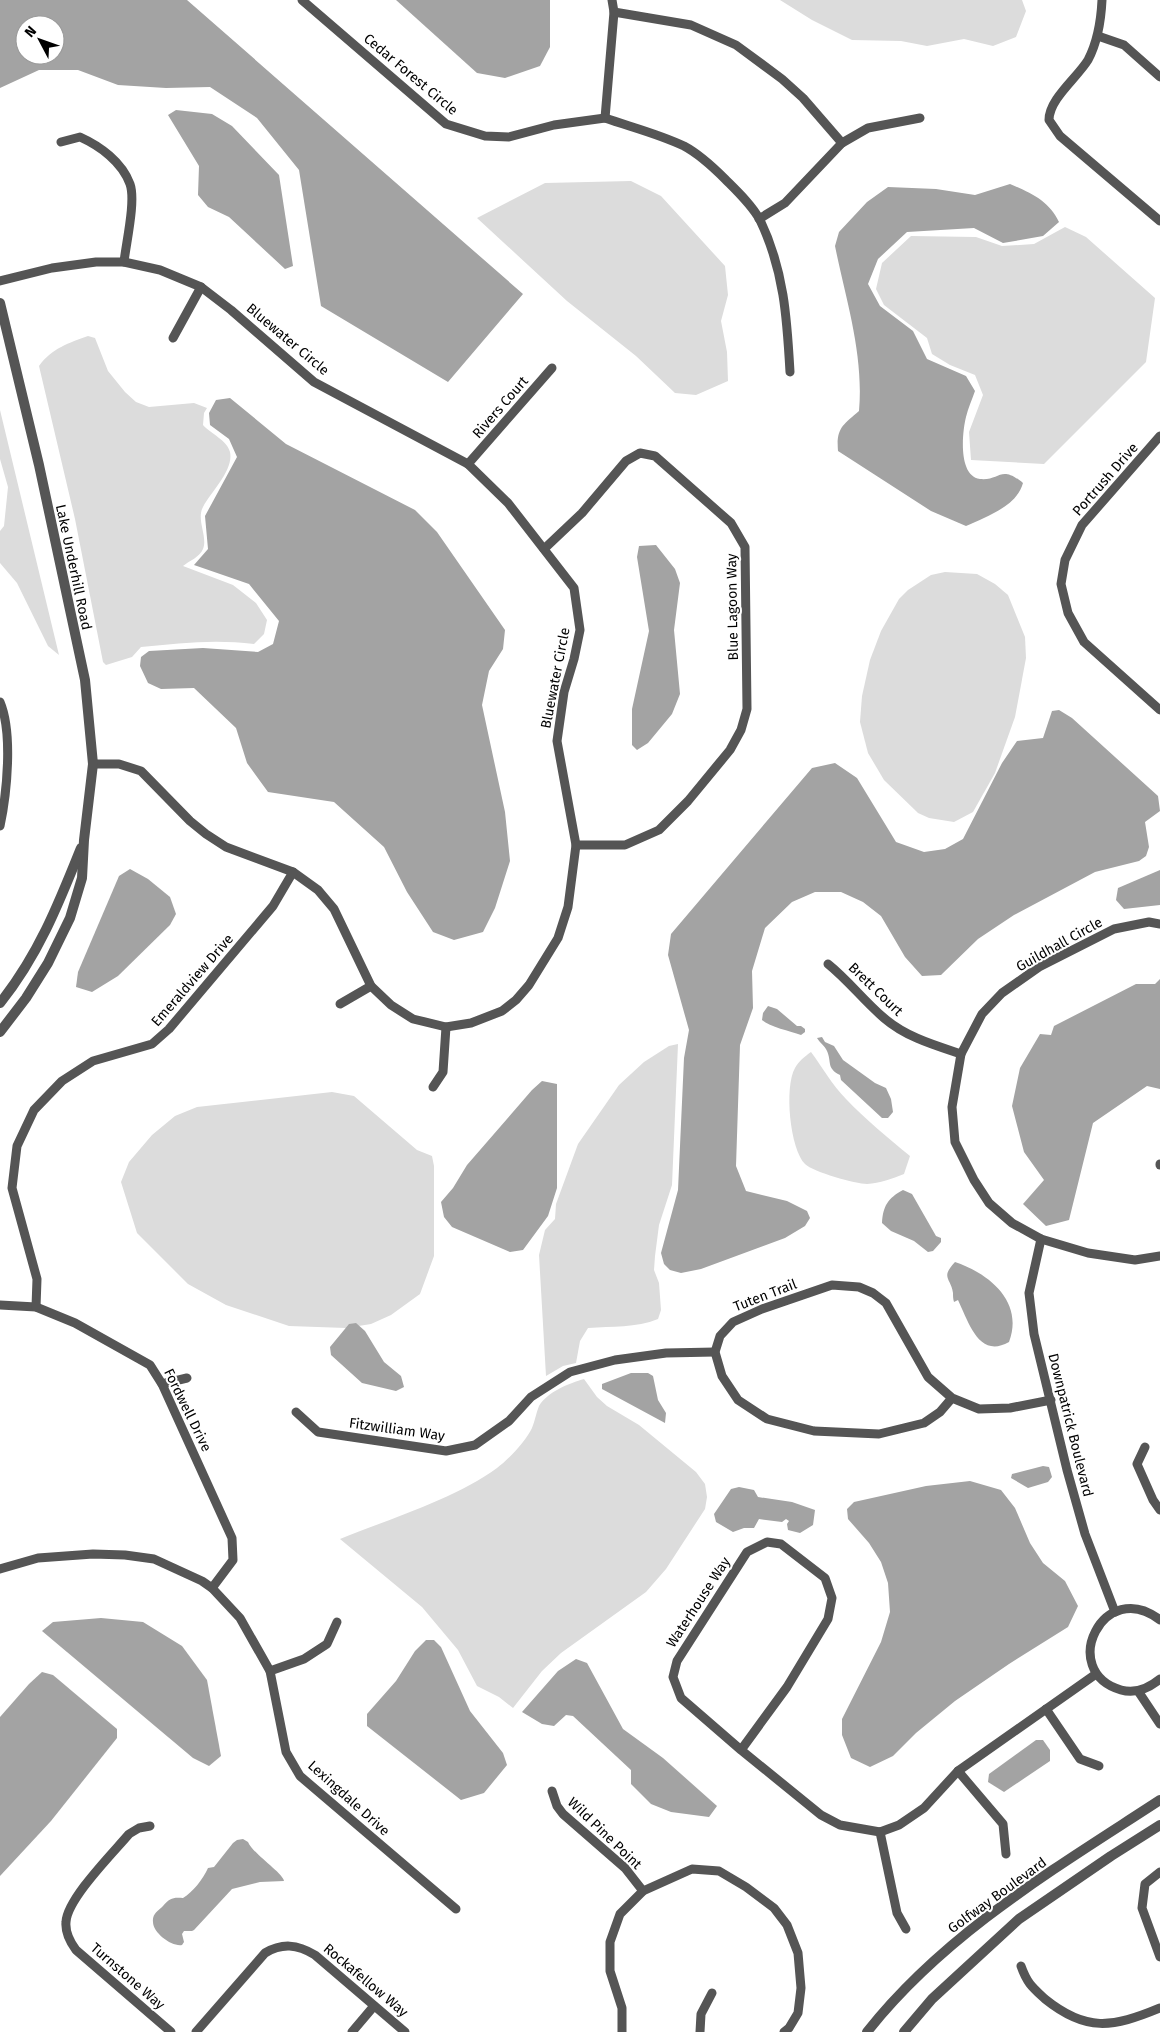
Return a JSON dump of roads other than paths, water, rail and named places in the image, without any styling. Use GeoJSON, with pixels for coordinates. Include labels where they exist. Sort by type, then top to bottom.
{"type":"FeatureCollection","features":[{"type":"Feature","properties":{"kind":"street","name":"Cedar Forest Circle"},"geometry":{"type":"LineString","coordinates":[[302,0],[446,124],[486,136],[509,137],[554,125],[605,118]]}},
{"type":"Feature","properties":{"kind":"street"},"geometry":{"type":"LineString","coordinates":[[612,0],[614,12],[608,64],[605,118],[657,135],[685,147],[714,168],[739,193],[759,219],[779,271],[787,323],[790,372]]}},
{"type":"Feature","properties":{"kind":"street"},"geometry":{"type":"LineString","coordinates":[[1102,0],[1098,36],[1089,58],[1077,77],[1052,106],[1049,120],[1060,136],[1160,221]]}},
{"type":"Feature","properties":{"kind":"street"},"geometry":{"type":"LineString","coordinates":[[614,12],[691,24],[736,45],[782,79],[803,98],[842,143]]}},
{"type":"Feature","properties":{"kind":"street"},"geometry":{"type":"LineString","coordinates":[[1098,36],[1124,45],[1160,77]]}},
{"type":"Feature","properties":{"kind":"street"},"geometry":{"type":"LineString","coordinates":[[759,219],[785,203],[842,143],[868,128],[920,118]]}},
{"type":"Feature","properties":{"kind":"street"},"geometry":{"type":"LineString","coordinates":[[61,142],[80,137],[95,144],[117,163],[130,185],[131,208],[124,262]]}},
{"type":"Feature","properties":{"kind":"street","name":"Bluewater Circle"},"geometry":{"type":"LineString","coordinates":[[0,281],[52,268],[96,262],[124,262],[160,270],[201,287],[231,310],[314,382],[468,464],[508,503],[574,588],[580,630],[574,660],[564,692],[557,741],[576,845],[568,907],[558,938],[529,985],[502,1012],[471,1023],[446,1027],[413,1019],[392,1005],[372,986],[334,909],[318,890],[293,872],[226,847],[206,834],[190,821],[141,771],[119,764],[93,764]]}},
{"type":"Feature","properties":{"kind":"street"},"geometry":{"type":"LineString","coordinates":[[173,338],[201,287]]}},
{"type":"Feature","properties":{"kind":"street","name":"Lake Underhill Road"},"geometry":{"type":"LineString","coordinates":[[0,302],[39,465],[85,680],[93,764],[84,840],[82,878],[70,918],[48,963],[26,998],[0,1032]]}},
{"type":"Feature","properties":{"kind":"street","name":"Rivers Court"},"geometry":{"type":"LineString","coordinates":[[468,464],[552,368]]}},
{"type":"Feature","properties":{"kind":"street","name":"Portrush Drive"},"geometry":{"type":"LineString","coordinates":[[1160,436],[1082,525],[1065,560],[1061,584],[1068,613],[1084,642],[1160,710]]}},
{"type":"Feature","properties":{"kind":"street","name":"Blue Lagoon Way"},"geometry":{"type":"LineString","coordinates":[[544,549],[582,513],[626,461],[640,453],[655,456],[731,523],[745,547],[747,709],[741,730],[730,750],[688,801],[660,830],[626,845],[576,845]]}},
{"type":"Feature","properties":{"kind":"street"},"geometry":{"type":"LineString","coordinates":[[0,702],[7,736],[7,768],[4,809],[0,826]]}},
{"type":"Feature","properties":{"kind":"street","name":"Lake Underhill Road"},"geometry":{"type":"LineString","coordinates":[[0,1003],[16,984],[40,944],[62,897],[84,840]]}},
{"type":"Feature","properties":{"kind":"street","name":"Emeraldview Drive"},"geometry":{"type":"LineString","coordinates":[[36,1307],[37,1279],[12,1188],[17,1146],[34,1110],[62,1081],[93,1061],[152,1044],[169,1030],[273,906],[293,872]]}},
{"type":"Feature","properties":{"kind":"street","name":"Guildhall Circle"},"geometry":{"type":"LineString","coordinates":[[1160,924],[1149,922],[1114,929],[1039,967],[1002,993],[982,1014],[961,1054],[952,1107],[955,1142],[974,1180],[989,1203],[1012,1223],[1041,1239],[1098,1255],[1135,1260],[1160,1256]]}},
{"type":"Feature","properties":{"kind":"street","name":"Brett Court"},"geometry":{"type":"LineString","coordinates":[[828,964],[883,1018],[901,1031],[935,1046],[961,1054]]}},
{"type":"Feature","properties":{"kind":"street"},"geometry":{"type":"LineString","coordinates":[[340,1004],[372,986]]}},
{"type":"Feature","properties":{"kind":"street"},"geometry":{"type":"LineString","coordinates":[[433,1087],[443,1072],[446,1027]]}},
{"type":"Feature","properties":{"kind":"street","name":"Downpatrick Boulevard"},"geometry":{"type":"LineString","coordinates":[[1041,1239],[1030,1293],[1034,1334],[1067,1470],[1085,1534],[1115,1612]]}},
{"type":"Feature","properties":{"kind":"street","name":"Tuten Trail"},"geometry":{"type":"LineString","coordinates":[[715,1352],[720,1336],[733,1322],[762,1309],[832,1285],[859,1287],[873,1293],[886,1303],[928,1377],[952,1398],[979,1409],[1010,1408],[1051,1400]]}},
{"type":"Feature","properties":{"kind":"street","name":"Fordwell Drive"},"geometry":{"type":"LineString","coordinates":[[0,1305],[36,1307],[75,1323],[150,1365],[162,1384],[232,1538],[232,1560],[212,1588]]}},
{"type":"Feature","properties":{"kind":"street"},"geometry":{"type":"LineString","coordinates":[[715,1352],[722,1376],[738,1400],[767,1419],[814,1431],[878,1434],[924,1423],[940,1412],[952,1398]]}},
{"type":"Feature","properties":{"kind":"street","name":"Fitzwilliam Way"},"geometry":{"type":"LineString","coordinates":[[296,1412],[318,1432],[446,1451],[475,1445],[509,1421],[531,1397],[570,1372],[615,1360],[666,1353],[715,1352]]}},
{"type":"Feature","properties":{"kind":"street"},"geometry":{"type":"LineString","coordinates":[[162,1384],[187,1378]]}},
{"type":"Feature","properties":{"kind":"street"},"geometry":{"type":"LineString","coordinates":[[1145,1447],[1137,1464],[1153,1500],[1160,1510]]}},
{"type":"Feature","properties":{"kind":"street","name":"Waterhouse Way"},"geometry":{"type":"LineString","coordinates":[[741,1750],[787,1687],[828,1619],[832,1598],[825,1578],[781,1544],[767,1542],[746,1552],[677,1661],[673,1678],[681,1698],[741,1750],[821,1815],[840,1825],[880,1832]]}},
{"type":"Feature","properties":{"kind":"street","name":"Lexingdale Drive"},"geometry":{"type":"LineString","coordinates":[[0,1569],[38,1558],[93,1554],[125,1556],[154,1559],[202,1581],[212,1588],[240,1618],[254,1639],[270,1671],[286,1752],[300,1776],[456,1908]]}},
{"type":"Feature","properties":{"kind":"street"},"geometry":{"type":"LineString","coordinates":[[1160,1620],[1144,1610],[1134,1608],[1115,1612],[1105,1618],[1097,1627],[1092,1637],[1090,1649],[1091,1661],[1096,1674],[1114,1688],[1138,1691],[1160,1680]]}},
{"type":"Feature","properties":{"kind":"street"},"geometry":{"type":"LineString","coordinates":[[270,1671],[304,1659],[328,1644],[337,1622]]}},
{"type":"Feature","properties":{"kind":"street"},"geometry":{"type":"LineString","coordinates":[[906,1929],[897,1913],[880,1832],[899,1825],[924,1808],[958,1771],[1096,1674]]}},
{"type":"Feature","properties":{"kind":"street"},"geometry":{"type":"LineString","coordinates":[[1138,1691],[1160,1724]]}},
{"type":"Feature","properties":{"kind":"street"},"geometry":{"type":"LineString","coordinates":[[1046,1709],[1080,1759],[1099,1766]]}},
{"type":"Feature","properties":{"kind":"street"},"geometry":{"type":"LineString","coordinates":[[958,1771],[1003,1824],[1006,1854]]}},
{"type":"Feature","properties":{"kind":"street","name":"Wild Pine Point"},"geometry":{"type":"LineString","coordinates":[[552,1791],[557,1806],[563,1814],[625,1868],[643,1891]]}},
{"type":"Feature","properties":{"kind":"street","name":"Golfway Boulevard"},"geometry":{"type":"LineString","coordinates":[[867,2032],[915,1978],[960,1938],[1005,1902],[1160,1800]]}},
{"type":"Feature","properties":{"kind":"street"},"geometry":{"type":"LineString","coordinates":[[904,2032],[932,1999],[1019,1919],[1160,1825]]}},
{"type":"Feature","properties":{"kind":"street","name":"Turnstone Way"},"geometry":{"type":"LineString","coordinates":[[150,1826],[139,1828],[129,1834],[75,1898],[67,1914],[66,1928],[76,1950],[172,2032]]}},
{"type":"Feature","properties":{"kind":"street"},"geometry":{"type":"LineString","coordinates":[[622,2032],[622,2008],[610,1971],[610,1942],[620,1914],[643,1891],[692,1869],[719,1871],[746,1887],[774,1908],[786,1925],[798,1953],[801,1988],[798,2013],[789,2028],[784,2032]]}},
{"type":"Feature","properties":{"kind":"street"},"geometry":{"type":"LineString","coordinates":[[1160,1872],[1145,1884],[1142,1908],[1160,1957]]}},
{"type":"Feature","properties":{"kind":"street","name":"Rockafellow Way"},"geometry":{"type":"LineString","coordinates":[[196,2032],[259,1959],[280,1946],[295,1946],[315,1955],[405,2032]]}},
{"type":"Feature","properties":{"kind":"street"},"geometry":{"type":"LineString","coordinates":[[1021,1966],[1026,1980],[1061,2014],[1080,2024],[1123,2024],[1160,2008]]}},
{"type":"Feature","properties":{"kind":"street"},"geometry":{"type":"LineString","coordinates":[[700,2032],[701,2014],[712,1993]]}},
{"type":"Feature","properties":{"kind":"street"},"geometry":{"type":"LineString","coordinates":[[352,2032],[374,2006]]}}]}
